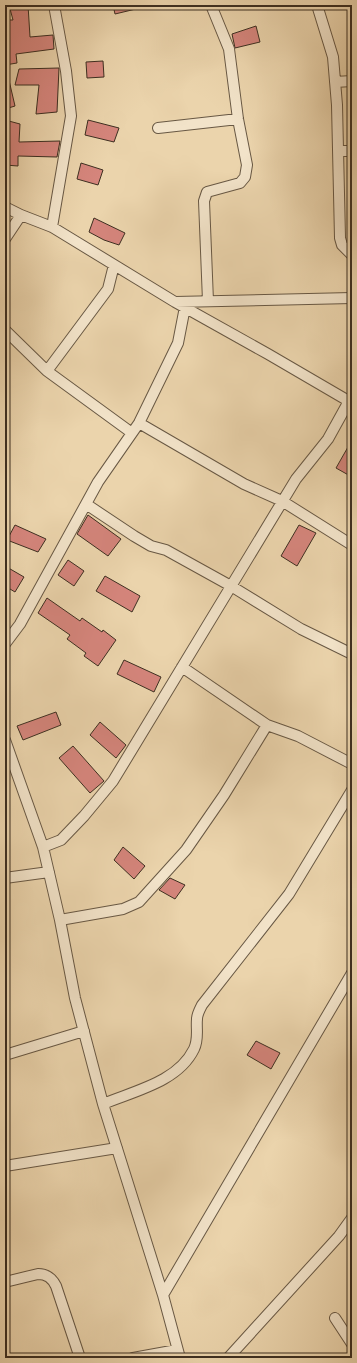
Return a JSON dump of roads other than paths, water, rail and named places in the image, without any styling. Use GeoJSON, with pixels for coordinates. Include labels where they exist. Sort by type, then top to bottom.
{"type":"FeatureCollection","features":[{"type":"Feature","properties":{"kind":"street"},"geometry":{"type":"LineString","coordinates":[[52,227],[71,116],[66,71],[54,5]]}},
{"type":"Feature","properties":{"kind":"street"},"geometry":{"type":"LineString","coordinates":[[208,301],[204,201],[207,192],[240,183],[245,177],[247,166],[238,119],[229,50],[211,5]]}},
{"type":"Feature","properties":{"kind":"street"},"geometry":{"type":"LineString","coordinates":[[317,5],[333,57],[338,151],[340,238],[342,245],[352,255]]}},
{"type":"Feature","properties":{"kind":"street"},"geometry":{"type":"LineString","coordinates":[[335,82],[352,81]]}},
{"type":"Feature","properties":{"kind":"street"},"geometry":{"type":"LineString","coordinates":[[158,128],[238,119]]}},
{"type":"Feature","properties":{"kind":"street"},"geometry":{"type":"LineString","coordinates":[[338,151],[352,151]]}},
{"type":"Feature","properties":{"kind":"street"},"geometry":{"type":"LineString","coordinates":[[5,207],[52,227],[175,302],[350,402],[328,439],[296,479],[112,781],[84,816],[61,840],[43,847]]}},
{"type":"Feature","properties":{"kind":"street"},"geometry":{"type":"LineString","coordinates":[[5,239],[21,215]]}},
{"type":"Feature","properties":{"kind":"street"},"geometry":{"type":"LineString","coordinates":[[47,371],[108,289],[114,265]]}},
{"type":"Feature","properties":{"kind":"street"},"geometry":{"type":"LineString","coordinates":[[175,302],[352,298]]}},
{"type":"Feature","properties":{"kind":"street"},"geometry":{"type":"LineString","coordinates":[[5,644],[20,624],[98,482],[139,423],[178,343],[185,307]]}},
{"type":"Feature","properties":{"kind":"street"},"geometry":{"type":"LineString","coordinates":[[5,330],[47,371],[132,433]]}},
{"type":"Feature","properties":{"kind":"street"},"geometry":{"type":"LineString","coordinates":[[139,423],[244,484],[282,502],[352,545]]}},
{"type":"Feature","properties":{"kind":"street"},"geometry":{"type":"LineString","coordinates":[[86,504],[151,546],[166,550],[231,586],[301,629],[352,654]]}},
{"type":"Feature","properties":{"kind":"street"},"geometry":{"type":"LineString","coordinates":[[182,667],[267,725],[298,736],[352,764]]}},
{"type":"Feature","properties":{"kind":"street"},"geometry":{"type":"LineString","coordinates":[[60,920],[123,909],[139,902],[186,850],[224,795],[267,725]]}},
{"type":"Feature","properties":{"kind":"street"},"geometry":{"type":"LineString","coordinates":[[6,743],[43,847],[60,920],[75,998],[103,1104],[163,1295],[179,1354],[133,1358]]}},
{"type":"Feature","properties":{"kind":"street"},"geometry":{"type":"LineString","coordinates":[[103,1104],[162,1081],[175,1073],[185,1062],[194,1050],[197,1040],[197,1017],[202,1005],[289,894],[352,790]]}},
{"type":"Feature","properties":{"kind":"street"},"geometry":{"type":"LineString","coordinates":[[5,878],[49,872]]}},
{"type":"Feature","properties":{"kind":"street"},"geometry":{"type":"LineString","coordinates":[[163,1295],[352,973]]}},
{"type":"Feature","properties":{"kind":"street"},"geometry":{"type":"LineString","coordinates":[[5,1055],[84,1031]]}},
{"type":"Feature","properties":{"kind":"street"},"geometry":{"type":"LineString","coordinates":[[5,1166],[117,1148]]}},
{"type":"Feature","properties":{"kind":"street"},"geometry":{"type":"LineString","coordinates":[[228,1358],[339,1236],[352,1218]]}},
{"type":"Feature","properties":{"kind":"street"},"geometry":{"type":"LineString","coordinates":[[5,1282],[38,1274],[43,1274],[50,1278],[56,1286],[80,1358]]}},
{"type":"Feature","properties":{"kind":"street"},"geometry":{"type":"LineString","coordinates":[[336,1318],[352,1344]]}}]}
